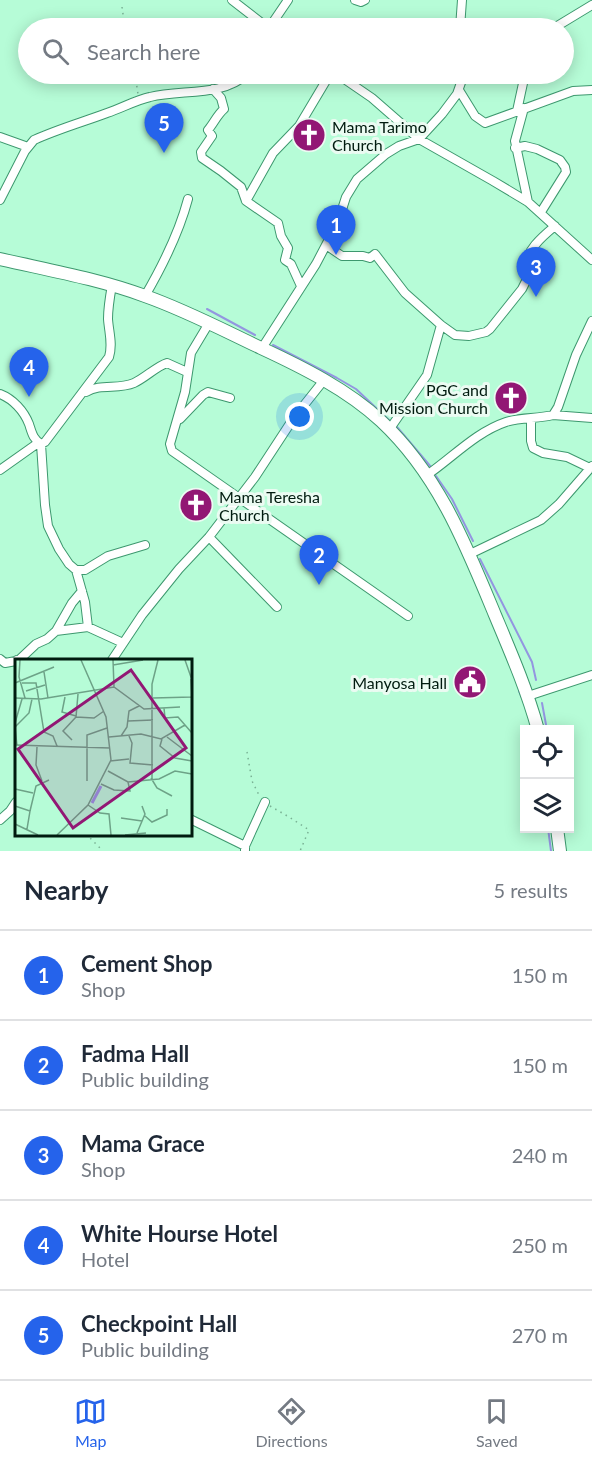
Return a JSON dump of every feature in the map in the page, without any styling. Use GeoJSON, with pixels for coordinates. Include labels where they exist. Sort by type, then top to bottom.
{"type":"FeatureCollection","features":[{"type":"Feature","properties":{"kind":"main road"},"geometry":{"type":"LineString","coordinates":[[0,259],[112,285],[209,323],[324,381],[381,421],[427,475],[447,507],[470,554],[528,696],[537,725]]}},
{"type":"Feature","properties":{"kind":"main road"},"geometry":{"type":"LineString","coordinates":[[558,833],[560,851]]}},
{"type":"Feature","properties":{"kind":"street"},"geometry":{"type":"LineString","coordinates":[[232,0],[255,18]]}},
{"type":"Feature","properties":{"kind":"street"},"geometry":{"type":"LineString","coordinates":[[275,18],[288,0]]}},
{"type":"Feature","properties":{"kind":"street"},"geometry":{"type":"LineString","coordinates":[[355,0],[361,2],[365,0]]}},
{"type":"Feature","properties":{"kind":"street"},"geometry":{"type":"LineString","coordinates":[[461,18],[462,0]]}},
{"type":"Feature","properties":{"kind":"street"},"geometry":{"type":"LineString","coordinates":[[571,18],[592,5]]}},
{"type":"Feature","properties":{"kind":"street"},"geometry":{"type":"LineString","coordinates":[[0,200],[34,140],[139,100],[171,93],[197,92],[228,84]]}},
{"type":"Feature","properties":{"kind":"street"},"geometry":{"type":"LineString","coordinates":[[246,201],[273,153],[299,126],[324,84]]}},
{"type":"Feature","properties":{"kind":"street"},"geometry":{"type":"LineString","coordinates":[[352,84],[372,98],[419,139],[528,202],[592,261]]}},
{"type":"Feature","properties":{"kind":"street"},"geometry":{"type":"LineString","coordinates":[[262,348],[316,264],[338,222],[346,197],[357,179],[386,154],[399,146],[419,139],[442,114],[457,94],[461,84]]}},
{"type":"Feature","properties":{"kind":"street"},"geometry":{"type":"LineString","coordinates":[[524,84],[514,141],[528,202]]}},
{"type":"Feature","properties":{"kind":"street"},"geometry":{"type":"LineString","coordinates":[[213,89],[224,103],[224,109],[208,130],[212,136],[201,152],[202,158],[242,187],[246,201],[278,223],[281,236],[288,248],[285,260],[291,264],[301,286]]}},
{"type":"Feature","properties":{"kind":"street"},"geometry":{"type":"LineString","coordinates":[[459,90],[475,116],[485,123],[573,91],[592,90]]}},
{"type":"Feature","properties":{"kind":"street"},"geometry":{"type":"LineString","coordinates":[[0,137],[28,147]]}},
{"type":"Feature","properties":{"kind":"street"},"geometry":{"type":"LineString","coordinates":[[515,148],[531,147],[560,160],[566,167],[566,172],[541,213]]}},
{"type":"Feature","properties":{"kind":"street"},"geometry":{"type":"LineString","coordinates":[[145,296],[164,262],[188,199]]}},
{"type":"Feature","properties":{"kind":"street"},"geometry":{"type":"LineString","coordinates":[[326,245],[342,256],[370,258],[375,254],[405,293],[441,326],[455,334],[470,336],[486,332],[522,289],[527,279],[527,274],[522,269],[526,259],[538,240],[555,226]]}},
{"type":"Feature","properties":{"kind":"street"},"geometry":{"type":"LineString","coordinates":[[0,470],[39,443],[45,442],[109,357],[112,343],[108,312],[112,285]]}},
{"type":"Feature","properties":{"kind":"street"},"geometry":{"type":"LineString","coordinates":[[553,415],[592,321]]}},
{"type":"Feature","properties":{"kind":"street"},"geometry":{"type":"LineString","coordinates":[[209,323],[191,354],[185,392],[170,444],[172,451],[408,616]]}},
{"type":"Feature","properties":{"kind":"street"},"geometry":{"type":"LineString","coordinates":[[389,430],[427,375],[441,326]]}},
{"type":"Feature","properties":{"kind":"street"},"geometry":{"type":"LineString","coordinates":[[80,397],[89,390],[100,387],[124,386],[134,383],[151,374],[164,363],[188,372]]}},
{"type":"Feature","properties":{"kind":"street"},"geometry":{"type":"LineString","coordinates":[[113,659],[142,615],[179,569],[209,537],[255,477],[293,419],[324,381]]}},
{"type":"Feature","properties":{"kind":"street"},"geometry":{"type":"LineString","coordinates":[[177,423],[189,407],[208,392],[230,398]]}},
{"type":"Feature","properties":{"kind":"street"},"geometry":{"type":"LineString","coordinates":[[0,394],[8,397],[24,414],[34,439],[39,443],[48,526],[59,549],[76,570],[85,602],[88,627]]}},
{"type":"Feature","properties":{"kind":"street"},"geometry":{"type":"LineString","coordinates":[[427,475],[492,427],[508,421],[553,415],[592,418]]}},
{"type":"Feature","properties":{"kind":"street"},"geometry":{"type":"LineString","coordinates":[[470,554],[541,520],[560,504],[591,470],[567,456],[543,453],[533,448],[531,418]]}},
{"type":"Feature","properties":{"kind":"street"},"geometry":{"type":"LineString","coordinates":[[209,537],[277,607]]}},
{"type":"Feature","properties":{"kind":"street"},"geometry":{"type":"LineString","coordinates":[[76,570],[85,570],[108,556],[145,545]]}},
{"type":"Feature","properties":{"kind":"street"},"geometry":{"type":"LineString","coordinates":[[20,659],[36,644],[47,639],[56,631],[72,603],[82,591]]}},
{"type":"Feature","properties":{"kind":"street"},"geometry":{"type":"LineString","coordinates":[[56,631],[88,627],[123,643]]}},
{"type":"Feature","properties":{"kind":"street"},"geometry":{"type":"LineString","coordinates":[[0,658],[4,663],[15,660]]}},
{"type":"Feature","properties":{"kind":"street"},"geometry":{"type":"LineString","coordinates":[[528,696],[592,675]]}},
{"type":"Feature","properties":{"kind":"street"},"geometry":{"type":"LineString","coordinates":[[192,820],[245,849],[265,802]]}},
{"type":"Feature","properties":{"kind":"street"},"geometry":{"type":"LineString","coordinates":[[0,820],[15,804]]}},
{"type":"Feature","properties":{"kind":"path"},"geometry":{"type":"LineString","coordinates":[[122,7],[124,18]]}},
{"type":"Feature","properties":{"kind":"path"},"geometry":{"type":"LineString","coordinates":[[137,84],[139,100]]}},
{"type":"Feature","properties":{"kind":"path"},"geometry":{"type":"LineString","coordinates":[[247,752],[252,781],[258,795],[265,802],[309,830],[300,851]]}},
{"type":"Feature","properties":{"kind":"path"},"geometry":{"type":"LineString","coordinates":[[88,836],[103,851]]}},
{"type":"Feature","properties":{"kind":"waterway"},"geometry":{"type":"LineString","coordinates":[[207,309],[255,335]]}},
{"type":"Feature","properties":{"kind":"waterway"},"geometry":{"type":"LineString","coordinates":[[273,345],[356,389],[391,422]]}},
{"type":"Feature","properties":{"kind":"waterway"},"geometry":{"type":"LineString","coordinates":[[397,427],[431,467]]}},
{"type":"Feature","properties":{"kind":"waterway"},"geometry":{"type":"LineString","coordinates":[[436,476],[452,499],[473,541]]}},
{"type":"Feature","properties":{"kind":"waterway"},"geometry":{"type":"LineString","coordinates":[[480,559],[532,662],[536,680]]}},
{"type":"Feature","properties":{"kind":"waterway"},"geometry":{"type":"LineString","coordinates":[[519,691],[522,698]]}},
{"type":"Feature","properties":{"kind":"waterway"},"geometry":{"type":"LineString","coordinates":[[542,703],[546,725]]}},
{"type":"Feature","properties":{"kind":"waterway"},"geometry":{"type":"LineString","coordinates":[[549,833],[551,851]]}},
{"type":"Feature","properties":{"kind":"place","name":"Mama Tarimo Church"},"geometry":{"type":"Point","coordinates":[309,135]}},
{"type":"Feature","properties":{"kind":"place","name":"Checkpoint Hall"},"geometry":{"type":"Point","coordinates":[164,153]}},
{"type":"Feature","properties":{"kind":"place","name":"Cement Shop"},"geometry":{"type":"Point","coordinates":[336,255]}},
{"type":"Feature","properties":{"kind":"place","name":"Mama Grace"},"geometry":{"type":"Point","coordinates":[536,297]}},
{"type":"Feature","properties":{"kind":"place","name":"White Hourse Hotel"},"geometry":{"type":"Point","coordinates":[29,397]}},
{"type":"Feature","properties":{"kind":"place","name":"PGC and Mission Church"},"geometry":{"type":"Point","coordinates":[511,398]}},
{"type":"Feature","properties":{"kind":"place","name":"Mama Teresha Church"},"geometry":{"type":"Point","coordinates":[196,505]}},
{"type":"Feature","properties":{"kind":"place","name":"Fadma Hall"},"geometry":{"type":"Point","coordinates":[319,585]}},
{"type":"Feature","properties":{"kind":"place","name":"Manyosa Hall"},"geometry":{"type":"Point","coordinates":[470,682]}}]}
